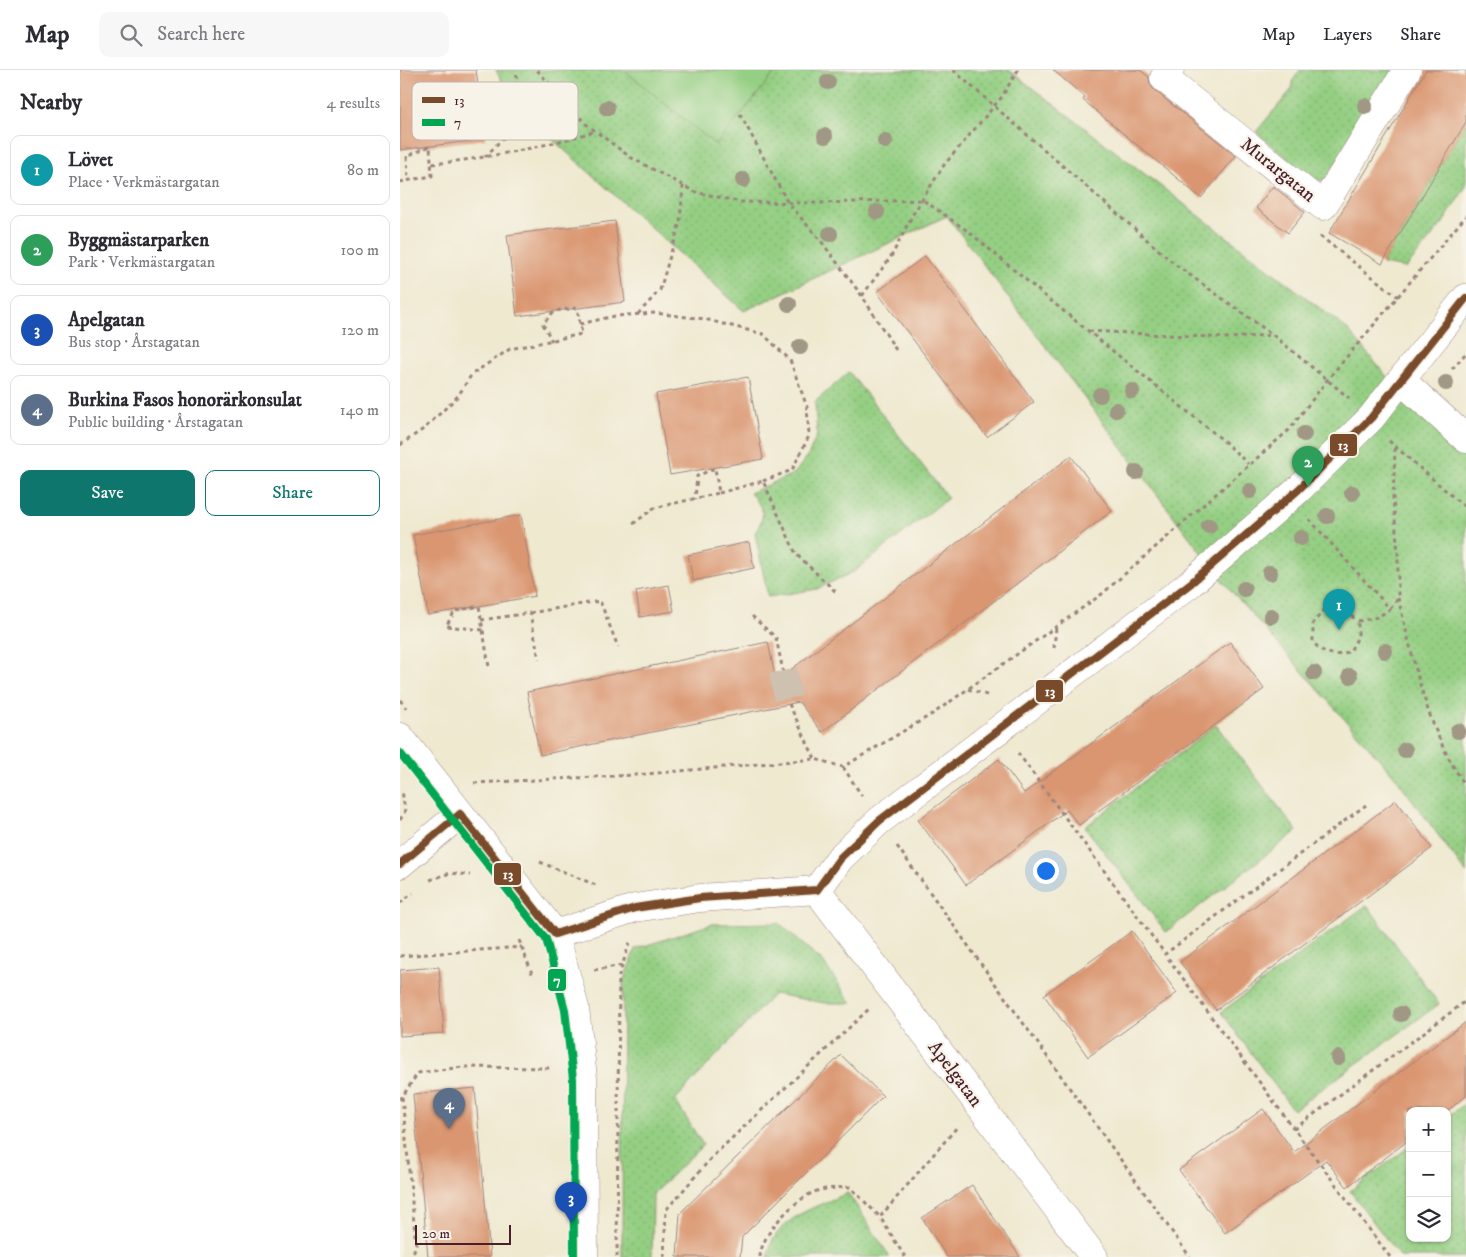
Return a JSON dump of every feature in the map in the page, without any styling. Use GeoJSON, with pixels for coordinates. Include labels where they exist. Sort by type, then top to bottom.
{"type":"FeatureCollection","features":[{"type":"Feature","properties":{"kind":"street","name":"Murargatan"},"geometry":{"type":"LineString","coordinates":[[1170,70],[1164,78],[1323,206],[1407,70]]}},
{"type":"Feature","properties":{"kind":"street"},"geometry":{"type":"LineString","coordinates":[[556,934],[635,908],[700,898],[817,890],[840,858],[879,822],[1191,583],[1298,490],[1370,418],[1466,298]]}},
{"type":"Feature","properties":{"kind":"street"},"geometry":{"type":"LineString","coordinates":[[1401,380],[1466,439]]}},
{"type":"Feature","properties":{"kind":"street"},"geometry":{"type":"LineString","coordinates":[[400,737],[556,934],[575,1008],[583,1078],[584,1257]]}},
{"type":"Feature","properties":{"kind":"street"},"geometry":{"type":"LineString","coordinates":[[406,859],[460,814]]}},
{"type":"Feature","properties":{"kind":"street","name":"Apelgatan"},"geometry":{"type":"LineString","coordinates":[[817,890],[1094,1257]]}},
{"type":"Feature","properties":{"kind":"path"},"geometry":{"type":"LineString","coordinates":[[537,70],[548,82]]}},
{"type":"Feature","properties":{"kind":"path"},"geometry":{"type":"LineString","coordinates":[[953,70],[1176,264],[1273,335],[1328,380]]}},
{"type":"Feature","properties":{"kind":"path"},"geometry":{"type":"LineString","coordinates":[[862,296],[892,255],[944,165],[994,104],[1002,98],[1018,70]]}},
{"type":"Feature","properties":{"kind":"path"},"geometry":{"type":"LineString","coordinates":[[740,114],[788,203],[821,241],[862,296],[896,350]]}},
{"type":"Feature","properties":{"kind":"path"},"geometry":{"type":"LineString","coordinates":[[578,115],[586,124],[630,157],[695,192],[741,202],[788,203],[923,200],[969,232],[1225,442],[1248,464]]}},
{"type":"Feature","properties":{"kind":"path"},"geometry":{"type":"LineString","coordinates":[[578,137],[596,131]]}},
{"type":"Feature","properties":{"kind":"path"},"geometry":{"type":"LineString","coordinates":[[485,158],[501,140]]}},
{"type":"Feature","properties":{"kind":"path"},"geometry":{"type":"LineString","coordinates":[[432,164],[485,158],[567,140]]}},
{"type":"Feature","properties":{"kind":"path"},"geometry":{"type":"LineString","coordinates":[[400,182],[432,176],[430,146],[407,156],[408,180]]}},
{"type":"Feature","properties":{"kind":"path"},"geometry":{"type":"LineString","coordinates":[[638,315],[660,290],[680,222],[683,186]]}},
{"type":"Feature","properties":{"kind":"path"},"geometry":{"type":"LineString","coordinates":[[1323,206],[1319,235],[1398,297]]}},
{"type":"Feature","properties":{"kind":"path"},"geometry":{"type":"LineString","coordinates":[[843,767],[934,713],[1102,594],[1289,430],[1328,380],[1466,216]]}},
{"type":"Feature","properties":{"kind":"path"},"geometry":{"type":"LineString","coordinates":[[400,445],[425,428],[458,396],[472,374],[510,349],[552,341],[582,334],[577,308],[554,311],[543,324],[552,341]]}},
{"type":"Feature","properties":{"kind":"path"},"geometry":{"type":"LineString","coordinates":[[580,324],[615,316],[655,314],[704,319],[763,334],[790,360],[807,407],[809,436],[792,470],[763,481],[654,508],[633,524]]}},
{"type":"Feature","properties":{"kind":"path"},"geometry":{"type":"LineString","coordinates":[[1088,331],[1229,338],[1273,335]]}},
{"type":"Feature","properties":{"kind":"path"},"geometry":{"type":"LineString","coordinates":[[1370,418],[1395,448],[1466,508]]}},
{"type":"Feature","properties":{"kind":"path"},"geometry":{"type":"LineString","coordinates":[[1395,448],[1393,498],[1398,553],[1398,598],[1424,702],[1443,748],[1466,786]]}},
{"type":"Feature","properties":{"kind":"path"},"geometry":{"type":"LineString","coordinates":[[695,499],[697,476],[715,468],[719,493]]}},
{"type":"Feature","properties":{"kind":"path"},"geometry":{"type":"LineString","coordinates":[[763,481],[796,554],[837,592]]}},
{"type":"Feature","properties":{"kind":"path"},"geometry":{"type":"LineString","coordinates":[[1304,513],[1390,608]]}},
{"type":"Feature","properties":{"kind":"path"},"geometry":{"type":"LineString","coordinates":[[1358,620],[1358,637],[1350,651],[1335,655],[1326,654],[1313,642],[1313,623],[1316,616],[1324,610],[1335,609],[1347,613],[1358,620],[1378,617],[1390,608],[1398,598]]}},
{"type":"Feature","properties":{"kind":"path"},"geometry":{"type":"LineString","coordinates":[[481,620],[600,601],[618,647]]}},
{"type":"Feature","properties":{"kind":"path"},"geometry":{"type":"LineString","coordinates":[[483,630],[446,626],[455,611],[479,606],[481,620],[483,630],[489,668]]}},
{"type":"Feature","properties":{"kind":"path"},"geometry":{"type":"LineString","coordinates":[[530,613],[539,659]]}},
{"type":"Feature","properties":{"kind":"path"},"geometry":{"type":"LineString","coordinates":[[752,616],[776,638],[783,671]]}},
{"type":"Feature","properties":{"kind":"path"},"geometry":{"type":"LineString","coordinates":[[1054,649],[1056,627]]}},
{"type":"Feature","properties":{"kind":"path"},"geometry":{"type":"LineString","coordinates":[[968,689],[990,696]]}},
{"type":"Feature","properties":{"kind":"path"},"geometry":{"type":"LineString","coordinates":[[790,704],[815,759]]}},
{"type":"Feature","properties":{"kind":"path"},"geometry":{"type":"LineString","coordinates":[[1000,729],[1390,1257]]}},
{"type":"Feature","properties":{"kind":"path"},"geometry":{"type":"LineString","coordinates":[[438,785],[634,776],[815,759],[843,767],[879,822],[1190,1257]]}},
{"type":"Feature","properties":{"kind":"path"},"geometry":{"type":"LineString","coordinates":[[400,820],[405,811],[401,781]]}},
{"type":"Feature","properties":{"kind":"path"},"geometry":{"type":"LineString","coordinates":[[1165,954],[1366,805]]}},
{"type":"Feature","properties":{"kind":"path"},"geometry":{"type":"LineString","coordinates":[[406,859],[429,880],[450,873],[471,875],[476,879]]}},
{"type":"Feature","properties":{"kind":"path"},"geometry":{"type":"LineString","coordinates":[[516,931],[535,983]]}},
{"type":"Feature","properties":{"kind":"path"},"geometry":{"type":"LineString","coordinates":[[400,956],[522,947]]}},
{"type":"Feature","properties":{"kind":"path"},"geometry":{"type":"LineString","coordinates":[[664,1257],[666,1210],[713,1156],[890,988]]}},
{"type":"Feature","properties":{"kind":"path"},"geometry":{"type":"LineString","coordinates":[[1294,1129],[1466,1001]]}},
{"type":"Feature","properties":{"kind":"path"},"geometry":{"type":"LineString","coordinates":[[412,1257],[416,1244],[401,1098],[418,1073],[462,1067],[558,1068]]}},
{"type":"Feature","properties":{"kind":"path"},"geometry":{"type":"LineString","coordinates":[[880,1217],[978,1103]]}},
{"type":"Feature","properties":{"kind":"path"},"geometry":{"type":"LineString","coordinates":[[760,1257],[761,1248],[781,1215],[814,1192],[850,1187],[880,1217],[905,1257]]}},
{"type":"Feature","properties":{"kind":"green space"},"geometry":{"type":"Polygon","coordinates":[[[496,70],[1009,70],[1347,329],[1409,403],[1466,450],[1466,873],[1397,779],[1221,579],[947,216],[744,311],[553,140],[578,140],[578,82],[502,82],[496,70]]]}},
{"type":"Feature","properties":{"kind":"green space"},"geometry":{"type":"Polygon","coordinates":[[[624,70],[777,70],[716,145],[624,70]]]}},
{"type":"Feature","properties":{"kind":"green space"},"geometry":{"type":"Polygon","coordinates":[[[1300,70],[1397,70],[1326,179],[1318,181],[1310,178],[1256,132],[1292,89],[1292,82],[1300,70]]]}},
{"type":"Feature","properties":{"kind":"green space"},"geometry":{"type":"Polygon","coordinates":[[[1466,122],[1466,186],[1443,223],[1406,268],[1382,264],[1466,122]]]}},
{"type":"Feature","properties":{"kind":"green space"},"geometry":{"type":"Polygon","coordinates":[[[849,372],[948,498],[855,571],[817,589],[768,597],[755,533],[761,521],[762,512],[750,493],[795,473],[809,454],[817,435],[815,402],[849,372]]]}},
{"type":"Feature","properties":{"kind":"green space"},"geometry":{"type":"Polygon","coordinates":[[[1216,725],[1297,831],[1166,932],[1085,827],[1216,725]]]}},
{"type":"Feature","properties":{"kind":"green space"},"geometry":{"type":"Polygon","coordinates":[[[1367,905],[1439,1004],[1293,1110],[1221,1012],[1367,905]]]}},
{"type":"Feature","properties":{"kind":"green space"},"geometry":{"type":"Polygon","coordinates":[[[779,923],[823,962],[852,1003],[825,1003],[774,994],[675,1100],[703,1145],[653,1194],[652,1257],[622,1257],[623,982],[635,949],[712,924],[779,923]]]}},
{"type":"Feature","properties":{"kind":"green space"},"geometry":{"type":"Polygon","coordinates":[[[1466,1103],[1466,1257],[1400,1257],[1350,1191],[1406,1149],[1406,1242],[1451,1242],[1451,1114],[1466,1103]]]}},
{"type":"Feature","properties":{"kind":"green space"},"geometry":{"type":"Polygon","coordinates":[[[848,1193],[890,1257],[768,1257],[771,1244],[787,1223],[810,1209],[848,1193]]]}},
{"type":"Feature","properties":{"kind":"building"},"geometry":{"type":"Polygon","coordinates":[[[400,70],[476,70],[478,82],[412,82],[412,140],[477,140],[400,150],[400,70]]]}},
{"type":"Feature","properties":{"kind":"building"},"geometry":{"type":"Polygon","coordinates":[[[1053,70],[1140,70],[1149,77],[1150,84],[1154,90],[1236,156],[1201,198],[1083,100],[1085,97],[1053,70]]]}},
{"type":"Feature","properties":{"kind":"building"},"geometry":{"type":"Polygon","coordinates":[[[1426,70],[1466,70],[1466,122],[1382,264],[1329,233],[1426,70]]]}},
{"type":"Feature","properties":{"kind":"building"},"geometry":{"type":"Polygon","coordinates":[[[1273,186],[1305,212],[1288,233],[1256,208],[1273,186]]]}},
{"type":"Feature","properties":{"kind":"building"},"geometry":{"type":"Polygon","coordinates":[[[615,221],[625,302],[517,316],[507,235],[615,221]]]}},
{"type":"Feature","properties":{"kind":"building"},"geometry":{"type":"Polygon","coordinates":[[[925,256],[1034,402],[987,437],[877,292],[925,256]]]}},
{"type":"Feature","properties":{"kind":"building"},"geometry":{"type":"Polygon","coordinates":[[[748,377],[763,459],[670,475],[656,394],[748,377]]]}},
{"type":"Feature","properties":{"kind":"building"},"geometry":{"type":"Polygon","coordinates":[[[1071,456],[1112,511],[822,732],[799,702],[540,755],[527,692],[768,642],[776,681],[1071,456]]]}},
{"type":"Feature","properties":{"kind":"building"},"geometry":{"type":"Polygon","coordinates":[[[521,515],[535,596],[428,615],[413,535],[521,515]]]}},
{"type":"Feature","properties":{"kind":"building"},"geometry":{"type":"Polygon","coordinates":[[[749,542],[754,568],[693,581],[688,555],[749,542]]]}},
{"type":"Feature","properties":{"kind":"building"},"geometry":{"type":"Polygon","coordinates":[[[669,585],[674,611],[640,617],[636,591],[669,585]]]}},
{"type":"Feature","properties":{"kind":"building"},"geometry":{"type":"Polygon","coordinates":[[[1230,642],[1264,689],[1079,825],[1067,810],[966,885],[918,820],[999,759],[1024,793],[1230,642]]]}},
{"type":"Feature","properties":{"kind":"building"},"geometry":{"type":"Polygon","coordinates":[[[1396,800],[1432,848],[1216,1010],[1180,962],[1396,800]]]}},
{"type":"Feature","properties":{"kind":"building"},"geometry":{"type":"Polygon","coordinates":[[[1132,931],[1177,993],[1088,1057],[1044,995],[1132,931]]]}},
{"type":"Feature","properties":{"kind":"building"},"geometry":{"type":"Polygon","coordinates":[[[439,967],[444,1033],[400,1036],[400,970],[439,967]]]}},
{"type":"Feature","properties":{"kind":"building"},"geometry":{"type":"Polygon","coordinates":[[[1466,1022],[1466,1096],[1451,1108],[1406,1107],[1406,1142],[1347,1187],[1326,1160],[1225,1233],[1179,1170],[1263,1109],[1294,1152],[1466,1022]]]}},
{"type":"Feature","properties":{"kind":"building"},"geometry":{"type":"Polygon","coordinates":[[[841,1055],[883,1096],[742,1237],[740,1257],[677,1257],[680,1213],[841,1055]]]}},
{"type":"Feature","properties":{"kind":"building"},"geometry":{"type":"Polygon","coordinates":[[[475,1088],[490,1257],[428,1257],[413,1094],[475,1088]]]}},
{"type":"Feature","properties":{"kind":"building"},"geometry":{"type":"Polygon","coordinates":[[[972,1185],[1020,1257],[947,1257],[922,1218],[972,1185]]]}},
{"type":"Feature","properties":{"kind":"tunnel"},"geometry":{"type":"LineString","coordinates":[[783,671],[789,704]]}},
{"type":"Feature","properties":{"kind":"transit line","name":"13"},"geometry":{"type":"LineString","coordinates":[[555,934],[635,908],[700,898],[817,890],[840,858],[879,821],[1191,583],[1298,490],[1371,418],[1466,298]]}},
{"type":"Feature","properties":{"kind":"transit line","name":"7"},"geometry":{"type":"LineString","coordinates":[[400,753],[546,939],[565,1010],[573,1079],[574,1257]]}},
{"type":"Feature","properties":{"kind":"transit line","name":"13"},"geometry":{"type":"LineString","coordinates":[[460,814],[555,934]]}},
{"type":"Feature","properties":{"kind":"transit line","name":"13"},"geometry":{"type":"LineString","coordinates":[[400,864],[460,814]]}},
{"type":"Feature","properties":{"kind":"place","name":"Byggmästarparken"},"geometry":{"type":"Point","coordinates":[1308,487]}},
{"type":"Feature","properties":{"kind":"place","name":"Lövet"},"geometry":{"type":"Point","coordinates":[1339,630]}},
{"type":"Feature","properties":{"kind":"place","name":"Burkina Fasos honorärkonsulat"},"geometry":{"type":"Point","coordinates":[449,1129]}},
{"type":"Feature","properties":{"kind":"place","name":"Apelgatan"},"geometry":{"type":"Point","coordinates":[571,1223]}}]}
